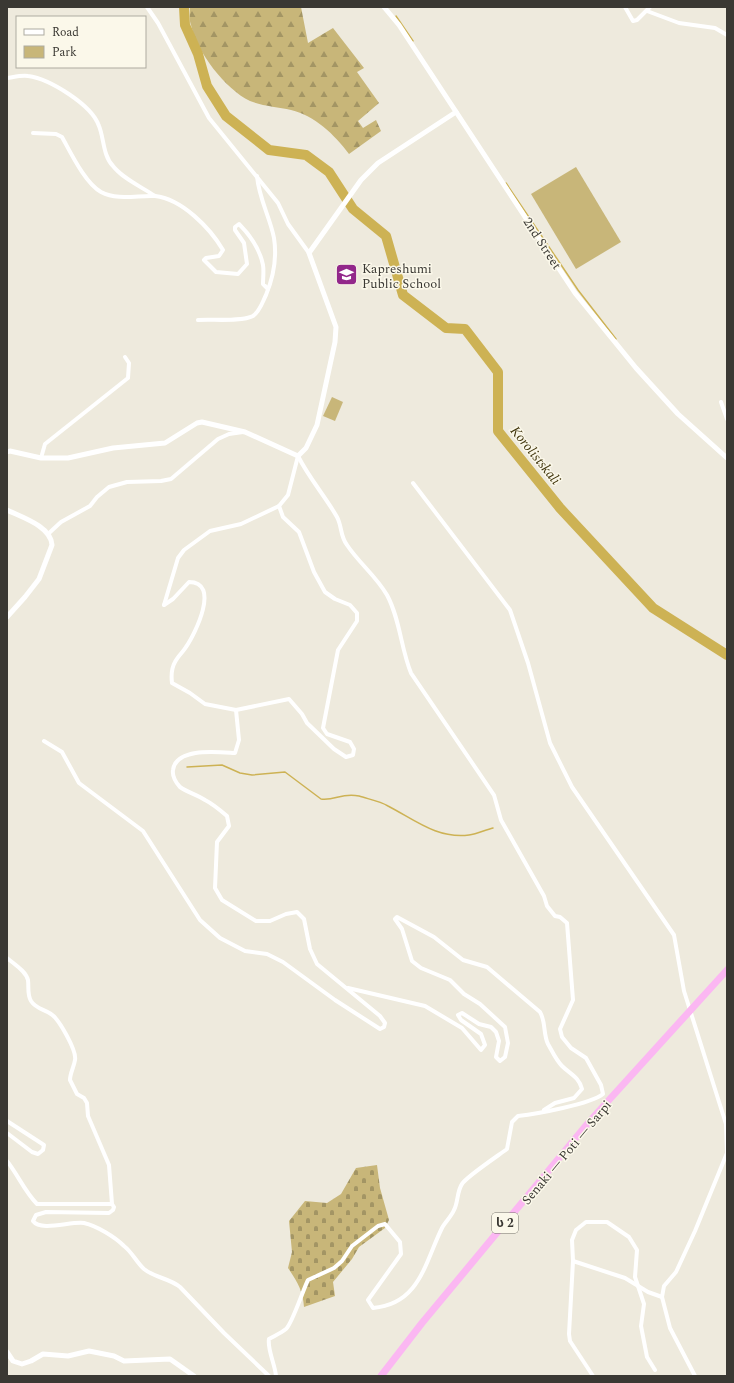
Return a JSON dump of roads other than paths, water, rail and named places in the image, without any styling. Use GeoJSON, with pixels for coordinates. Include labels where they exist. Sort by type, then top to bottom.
{"type":"FeatureCollection","features":[{"type":"Feature","properties":{"kind":"highway","name":"Senaki — Poti — Sarpi"},"geometry":{"type":"LineString","coordinates":[[381,1376],[422,1323],[589,1122],[727,970]]}},
{"type":"Feature","properties":{"kind":"street"},"geometry":{"type":"LineString","coordinates":[[147,7],[158,22],[209,118],[278,203],[288,224],[309,253],[336,327],[335,342],[327,372],[317,425],[306,448],[298,456],[288,495],[278,506],[241,524],[210,530],[184,550],[178,558],[164,605],[173,599],[189,582],[199,585],[204,591],[205,600],[197,627],[186,647],[174,662],[170,674],[172,683],[190,693],[205,704],[236,710],[289,699],[302,714],[307,723],[334,749],[346,757],[353,755],[354,749],[350,742],[327,734],[323,728],[338,650],[357,621],[357,613],[350,605],[335,599],[325,592],[314,572],[299,532],[283,517],[278,506]]}},
{"type":"Feature","properties":{"kind":"street","name":"2nd Street"},"geometry":{"type":"LineString","coordinates":[[384,7],[399,25],[575,293],[636,368],[678,414],[727,458]]}},
{"type":"Feature","properties":{"kind":"street"},"geometry":{"type":"LineString","coordinates":[[625,7],[633,21],[637,20],[650,7]]}},
{"type":"Feature","properties":{"kind":"street"},"geometry":{"type":"LineString","coordinates":[[647,11],[679,23],[715,28],[727,35]]}},
{"type":"Feature","properties":{"kind":"street"},"geometry":{"type":"LineString","coordinates":[[7,78],[27,76],[44,80],[63,90],[91,112],[99,124],[108,159],[112,166],[120,174],[156,196],[181,207],[194,216],[216,238],[223,252],[219,256],[206,258],[204,260],[216,272],[238,274],[247,264],[244,243],[235,230],[235,227],[239,224],[249,234],[258,251],[264,266],[263,284],[268,289]]}},
{"type":"Feature","properties":{"kind":"street"},"geometry":{"type":"LineString","coordinates":[[309,253],[361,180],[378,163],[456,112]]}},
{"type":"Feature","properties":{"kind":"street"},"geometry":{"type":"LineString","coordinates":[[33,133],[56,134],[62,138],[91,184],[100,191],[123,197],[156,196]]}},
{"type":"Feature","properties":{"kind":"street"},"geometry":{"type":"LineString","coordinates":[[198,320],[244,318],[259,312],[268,289],[274,257],[274,238],[258,193],[257,176]]}},
{"type":"Feature","properties":{"kind":"street"},"geometry":{"type":"LineString","coordinates":[[41,458],[45,444],[128,378],[129,363],[125,357]]}},
{"type":"Feature","properties":{"kind":"street"},"geometry":{"type":"LineString","coordinates":[[721,402],[727,419]]}},
{"type":"Feature","properties":{"kind":"street"},"geometry":{"type":"LineString","coordinates":[[8,451],[41,458],[68,458],[113,448],[165,443],[197,423],[202,422],[245,432],[298,456],[306,471],[338,518],[342,538],[368,569],[387,596],[395,617],[404,656],[411,673],[494,796],[502,820],[544,896],[547,906],[555,916],[560,917],[567,923],[573,1000],[560,1030],[562,1037],[571,1048],[586,1058],[601,1085],[603,1094],[597,1098],[581,1103],[518,1116],[512,1122],[507,1149],[462,1184],[454,1210],[442,1226],[417,1285],[397,1301],[383,1307],[373,1308],[368,1300],[401,1254],[400,1242],[385,1224],[378,1226],[352,1246],[342,1261],[334,1268],[308,1280],[298,1302],[294,1316],[287,1329],[269,1339],[268,1345],[276,1364],[276,1376]]}},
{"type":"Feature","properties":{"kind":"street"},"geometry":{"type":"LineString","coordinates":[[48,534],[61,522],[90,506],[97,497],[109,488],[127,482],[161,481],[172,479],[218,439],[229,434],[245,432]]}},
{"type":"Feature","properties":{"kind":"street"},"geometry":{"type":"LineString","coordinates":[[413,483],[510,610],[528,663],[550,743],[572,787],[674,935],[684,990],[726,1124],[727,1153],[695,1231],[676,1272],[664,1286],[662,1297],[670,1328],[696,1376]]}},
{"type":"Feature","properties":{"kind":"street"},"geometry":{"type":"LineString","coordinates":[[7,510],[42,528],[52,539],[52,545],[39,579],[26,597],[7,616]]}},
{"type":"Feature","properties":{"kind":"street"},"geometry":{"type":"LineString","coordinates":[[44,741],[62,752],[79,783],[143,831],[200,920],[220,938],[245,951],[267,954],[283,962],[335,1000],[380,1028],[384,1027],[384,1023],[380,1016],[317,964],[310,949],[304,919],[297,912],[286,914],[270,921],[256,921],[222,900],[215,888],[217,842],[229,826],[227,816],[212,804],[180,786],[174,778],[173,771],[175,763],[182,756],[208,752],[235,753],[239,740],[236,710]]}},
{"type":"Feature","properties":{"kind":"street"},"geometry":{"type":"LineString","coordinates":[[347,988],[425,1006],[462,1028],[481,1050],[485,1045],[480,1034],[461,1020],[458,1015],[462,1013],[479,1024],[491,1027],[499,1040],[496,1057],[500,1061],[505,1057],[508,1043],[505,1027],[480,1004],[464,994],[450,980],[421,968],[412,961],[402,929],[395,919],[400,917],[417,929],[434,937],[463,960],[487,967],[540,1012],[544,1019],[544,1035],[549,1046],[562,1066],[580,1083],[582,1089],[574,1098],[555,1102],[542,1111]]}},
{"type":"Feature","properties":{"kind":"street"},"geometry":{"type":"LineString","coordinates":[[7,958],[21,969],[28,979],[28,996],[32,1003],[36,1007],[51,1013],[58,1020],[66,1034],[76,1058],[70,1080],[77,1094],[84,1098],[87,1103],[88,1116],[109,1165],[112,1204],[114,1207],[109,1213],[46,1212],[36,1215],[33,1221],[43,1226],[84,1223],[116,1239],[125,1246],[144,1269],[152,1275],[173,1281],[180,1287],[224,1333],[269,1376]]}},
{"type":"Feature","properties":{"kind":"street"},"geometry":{"type":"LineString","coordinates":[[7,1121],[44,1145],[43,1150],[38,1154],[32,1152],[7,1133]]}},
{"type":"Feature","properties":{"kind":"street"},"geometry":{"type":"LineString","coordinates":[[7,1161],[20,1178],[30,1197],[37,1204],[112,1204]]}},
{"type":"Feature","properties":{"kind":"street"},"geometry":{"type":"LineString","coordinates":[[593,1376],[570,1341],[569,1334],[573,1261],[572,1240],[576,1230],[586,1222],[607,1222],[629,1237],[637,1250],[635,1278],[644,1304],[641,1326],[647,1357],[655,1370]]}},
{"type":"Feature","properties":{"kind":"street"},"geometry":{"type":"LineString","coordinates":[[573,1261],[625,1278],[648,1292],[662,1297]]}},
{"type":"Feature","properties":{"kind":"street"},"geometry":{"type":"LineString","coordinates":[[7,1352],[13,1360],[22,1364],[32,1362],[43,1354],[68,1356],[89,1351],[114,1356],[124,1361],[170,1359],[194,1376]]}},
{"type":"Feature","properties":{"kind":"waterway","name":"Korolistskali"},"geometry":{"type":"LineString","coordinates":[[184,7],[185,25],[198,54],[207,86],[226,116],[269,150],[306,155],[329,172],[353,209],[386,236],[403,295],[446,328],[465,329],[498,372],[498,431],[560,508],[653,608],[727,655]]}},
{"type":"Feature","properties":{"kind":"waterway"},"geometry":{"type":"LineString","coordinates":[[396,16],[413,41]]}},
{"type":"Feature","properties":{"kind":"waterway"},"geometry":{"type":"LineString","coordinates":[[506,183],[578,290],[616,339]]}},
{"type":"Feature","properties":{"kind":"waterway"},"geometry":{"type":"LineString","coordinates":[[187,767],[222,765],[240,773],[252,775],[285,772],[321,799],[353,795],[378,801],[427,827],[447,834],[469,835],[493,828]]}},
{"type":"Feature","properties":{"kind":"place","name":"Kapreshumi Public School"},"geometry":{"type":"Point","coordinates":[346,275]}}]}
